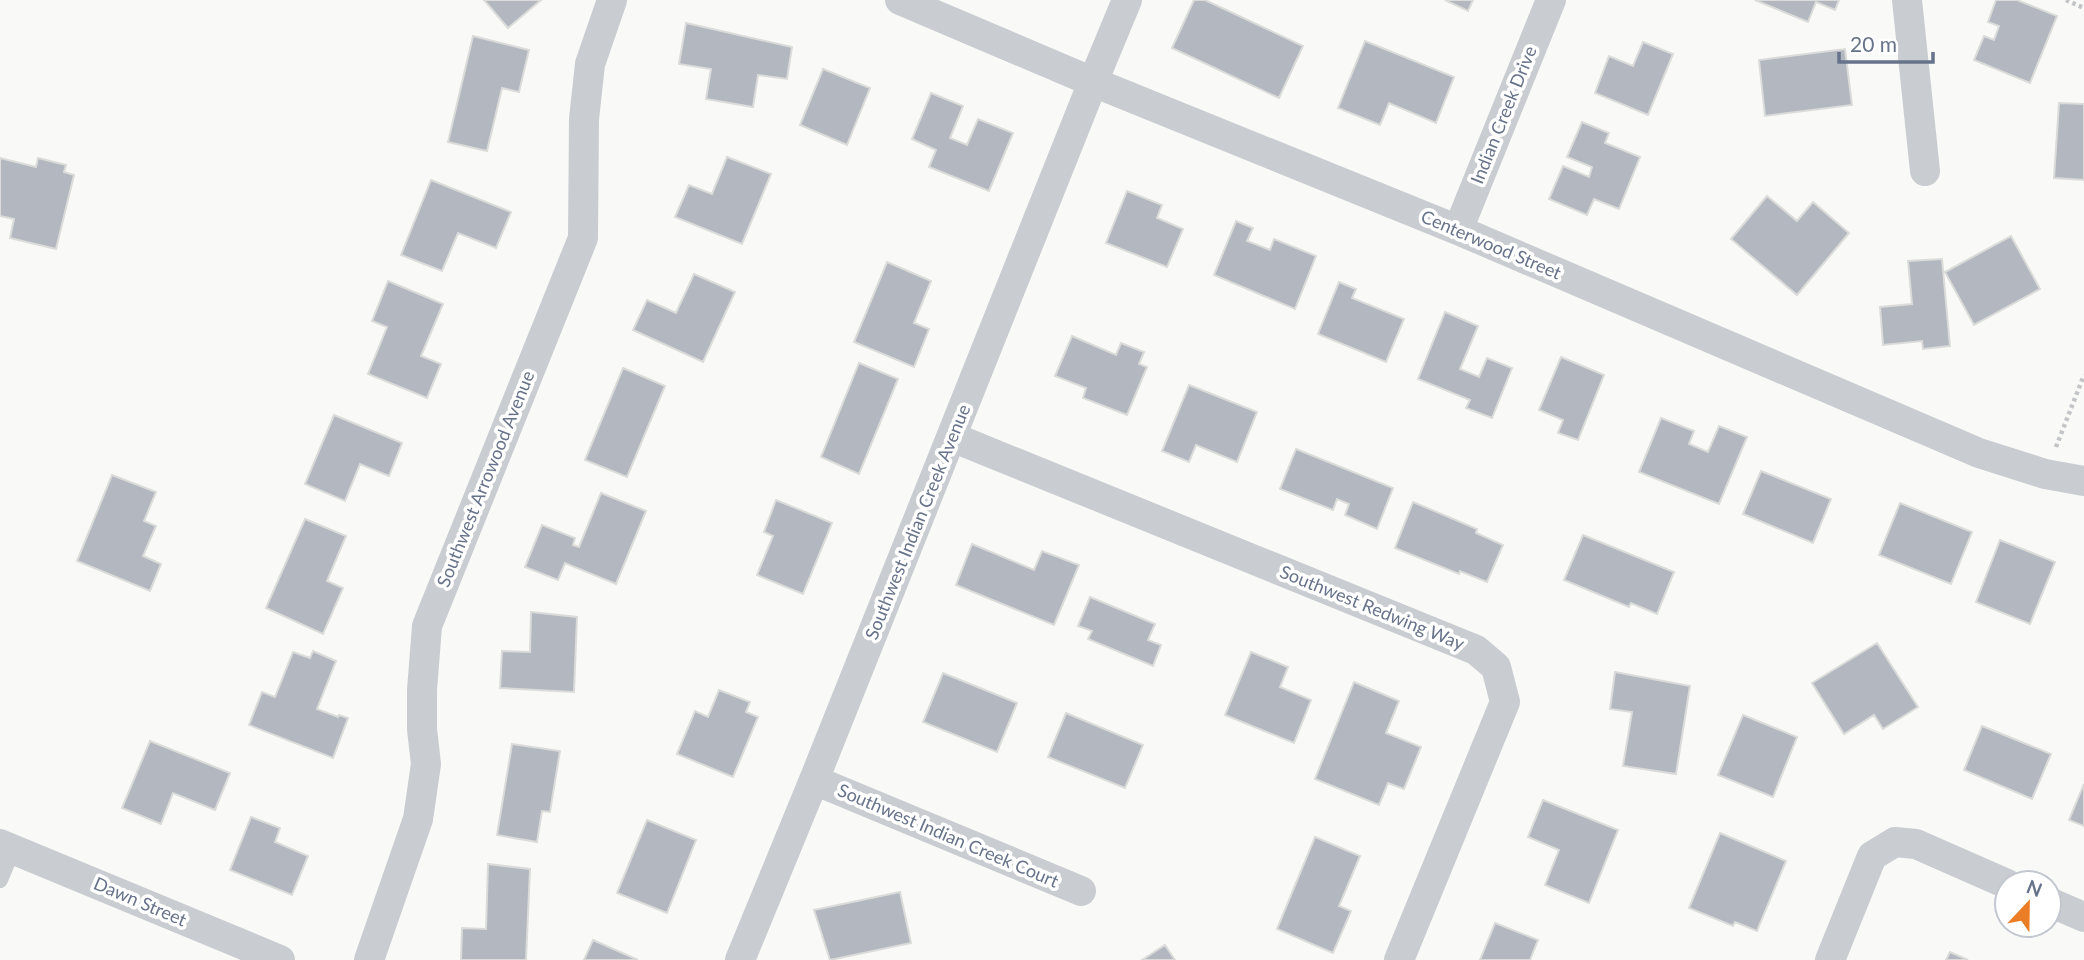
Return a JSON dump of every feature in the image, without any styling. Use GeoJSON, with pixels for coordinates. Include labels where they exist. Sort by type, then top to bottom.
{"type":"FeatureCollection","features":[{"type":"Feature","properties":{"kind":"street","name":"Southwest Arrowood Avenue"},"geometry":{"type":"LineString","coordinates":[[369,960],[418,819],[426,764],[422,729],[422,690],[427,625],[583,238],[584,119],[590,64],[612,0]]}},
{"type":"Feature","properties":{"kind":"street","name":"Centerwood Street"},"geometry":{"type":"LineString","coordinates":[[900,0],[1093,82],[1458,230],[1979,453],[2007,464],[2084,481]]}},
{"type":"Feature","properties":{"kind":"street","name":"Southwest Indian Creek Avenue"},"geometry":{"type":"LineString","coordinates":[[740,960],[1127,0]]}},
{"type":"Feature","properties":{"kind":"street","name":"Indian Creek Drive"},"geometry":{"type":"LineString","coordinates":[[1458,230],[1551,0]]}},
{"type":"Feature","properties":{"kind":"street"},"geometry":{"type":"LineString","coordinates":[[1907,0],[1926,171]]}},
{"type":"Feature","properties":{"kind":"street","name":"Southwest Redwing Way"},"geometry":{"type":"LineString","coordinates":[[952,437],[1476,650],[1496,667],[1505,702],[1399,960]]}},
{"type":"Feature","properties":{"kind":"street","name":"Southwest Indian Creek Court"},"geometry":{"type":"LineString","coordinates":[[814,780],[1081,891]]}},
{"type":"Feature","properties":{"kind":"street"},"geometry":{"type":"LineString","coordinates":[[1830,960],[1872,856],[1895,842],[1916,844],[1993,878]]}},
{"type":"Feature","properties":{"kind":"street","name":"Dawn Street"},"geometry":{"type":"LineString","coordinates":[[7,846],[281,960]]}},
{"type":"Feature","properties":{"kind":"street"},"geometry":{"type":"LineString","coordinates":[[2063,908],[2084,917]]}},
{"type":"Feature","properties":{"kind":"lane"},"geometry":{"type":"LineString","coordinates":[[0,880],[7,846]]}},
{"type":"Feature","properties":{"kind":"path"},"geometry":{"type":"LineString","coordinates":[[2066,0],[2084,8]]}},
{"type":"Feature","properties":{"kind":"path"},"geometry":{"type":"LineString","coordinates":[[2045,474],[2084,375]]}},
{"type":"Feature","properties":{"kind":"building"},"geometry":{"type":"Polygon","coordinates":[[[484,0],[541,0],[508,28],[484,0]]]}},
{"type":"Feature","properties":{"kind":"building"},"geometry":{"type":"Polygon","coordinates":[[[1194,0],[1205,0],[1303,46],[1279,98],[1172,48],[1194,0]]]}},
{"type":"Feature","properties":{"kind":"building"},"geometry":{"type":"Polygon","coordinates":[[[1445,0],[1473,0],[1468,11],[1445,0]]]}},
{"type":"Feature","properties":{"kind":"building"},"geometry":{"type":"Polygon","coordinates":[[[1755,0],[1839,0],[1835,10],[1816,2],[1808,22],[1755,0]]]}},
{"type":"Feature","properties":{"kind":"building"},"geometry":{"type":"Polygon","coordinates":[[[1996,0],[2017,0],[2057,16],[2030,83],[1974,60],[1984,36],[1994,40],[1999,26],[1988,22],[1996,0]]]}},
{"type":"Feature","properties":{"kind":"building"},"geometry":{"type":"Polygon","coordinates":[[[686,23],[792,47],[787,79],[758,75],[753,107],[706,99],[711,69],[679,64],[686,23]]]}},
{"type":"Feature","properties":{"kind":"building"},"geometry":{"type":"Polygon","coordinates":[[[473,36],[529,50],[519,92],[502,88],[487,151],[448,142],[473,36]]]}},
{"type":"Feature","properties":{"kind":"building"},"geometry":{"type":"Polygon","coordinates":[[[1365,41],[1454,77],[1436,123],[1389,103],[1380,125],[1338,108],[1365,41]]]}},
{"type":"Feature","properties":{"kind":"building"},"geometry":{"type":"Polygon","coordinates":[[[1643,42],[1673,54],[1648,115],[1595,93],[1609,56],[1633,66],[1643,42]]]}},
{"type":"Feature","properties":{"kind":"building"},"geometry":{"type":"Polygon","coordinates":[[[1845,49],[1852,105],[1765,116],[1759,60],[1845,49]]]}},
{"type":"Feature","properties":{"kind":"building"},"geometry":{"type":"Polygon","coordinates":[[[823,69],[870,88],[847,145],[800,125],[823,69]]]}},
{"type":"Feature","properties":{"kind":"building"},"geometry":{"type":"Polygon","coordinates":[[[931,93],[963,106],[950,138],[967,145],[978,119],[1013,133],[989,191],[929,167],[936,150],[912,139],[931,93]]]}},
{"type":"Feature","properties":{"kind":"building"},"geometry":{"type":"Polygon","coordinates":[[[2059,103],[2084,104],[2084,180],[2054,178],[2059,103]]]}},
{"type":"Feature","properties":{"kind":"building"},"geometry":{"type":"Polygon","coordinates":[[[1582,122],[1609,133],[1605,143],[1640,157],[1619,209],[1594,199],[1587,215],[1549,199],[1563,166],[1589,177],[1592,167],[1567,157],[1582,122]]]}},
{"type":"Feature","properties":{"kind":"building"},"geometry":{"type":"Polygon","coordinates":[[[727,157],[771,174],[742,244],[675,217],[689,185],[712,194],[727,157]]]}},
{"type":"Feature","properties":{"kind":"building"},"geometry":{"type":"Polygon","coordinates":[[[0,158],[36,167],[38,158],[66,165],[64,172],[74,175],[56,249],[10,238],[14,219],[0,216],[0,158]]]}},
{"type":"Feature","properties":{"kind":"building"},"geometry":{"type":"Polygon","coordinates":[[[431,180],[511,212],[496,248],[458,233],[442,271],[401,255],[431,180]]]}},
{"type":"Feature","properties":{"kind":"building"},"geometry":{"type":"Polygon","coordinates":[[[1127,191],[1162,205],[1157,218],[1183,229],[1167,267],[1106,243],[1127,191]]]}},
{"type":"Feature","properties":{"kind":"building"},"geometry":{"type":"Polygon","coordinates":[[[1767,196],[1797,221],[1813,202],[1849,233],[1797,295],[1731,239],[1767,196]]]}},
{"type":"Feature","properties":{"kind":"building"},"geometry":{"type":"Polygon","coordinates":[[[1236,221],[1253,228],[1247,241],[1270,250],[1274,239],[1316,256],[1295,309],[1214,275],[1236,221]]]}},
{"type":"Feature","properties":{"kind":"building"},"geometry":{"type":"Polygon","coordinates":[[[2011,236],[2040,289],[1974,325],[1945,272],[2011,236]]]}},
{"type":"Feature","properties":{"kind":"building"},"geometry":{"type":"Polygon","coordinates":[[[1942,259],[1950,346],[1923,349],[1922,341],[1883,345],[1880,307],[1912,304],[1908,261],[1942,259]]]}},
{"type":"Feature","properties":{"kind":"building"},"geometry":{"type":"Polygon","coordinates":[[[887,262],[931,281],[914,323],[929,329],[914,367],[854,342],[887,262]]]}},
{"type":"Feature","properties":{"kind":"building"},"geometry":{"type":"Polygon","coordinates":[[[694,274],[735,292],[703,362],[633,330],[647,300],[676,313],[694,274]]]}},
{"type":"Feature","properties":{"kind":"building"},"geometry":{"type":"Polygon","coordinates":[[[388,281],[443,304],[421,356],[441,364],[427,398],[368,374],[387,327],[372,321],[388,281]]]}},
{"type":"Feature","properties":{"kind":"building"},"geometry":{"type":"Polygon","coordinates":[[[1339,282],[1356,289],[1352,298],[1404,319],[1386,362],[1318,334],[1339,282]]]}},
{"type":"Feature","properties":{"kind":"building"},"geometry":{"type":"Polygon","coordinates":[[[1445,312],[1478,326],[1460,369],[1479,377],[1487,358],[1512,368],[1492,418],[1466,408],[1470,400],[1418,379],[1445,312]]]}},
{"type":"Feature","properties":{"kind":"building"},"geometry":{"type":"Polygon","coordinates":[[[1072,336],[1116,355],[1121,343],[1144,352],[1139,364],[1147,367],[1127,415],[1083,398],[1086,388],[1055,376],[1072,336]]]}},
{"type":"Feature","properties":{"kind":"building"},"geometry":{"type":"Polygon","coordinates":[[[1561,357],[1604,375],[1578,440],[1558,433],[1563,420],[1539,410],[1561,357]]]}},
{"type":"Feature","properties":{"kind":"building"},"geometry":{"type":"Polygon","coordinates":[[[859,363],[898,379],[859,474],[821,457],[859,363]]]}},
{"type":"Feature","properties":{"kind":"building"},"geometry":{"type":"Polygon","coordinates":[[[623,368],[665,386],[627,477],[585,460],[623,368]]]}},
{"type":"Feature","properties":{"kind":"building"},"geometry":{"type":"Polygon","coordinates":[[[1189,385],[1257,412],[1237,462],[1196,445],[1189,462],[1162,451],[1189,385]]]}},
{"type":"Feature","properties":{"kind":"building"},"geometry":{"type":"Polygon","coordinates":[[[334,415],[402,443],[389,476],[360,464],[345,501],[305,484],[334,415]]]}},
{"type":"Feature","properties":{"kind":"building"},"geometry":{"type":"Polygon","coordinates":[[[1661,418],[1694,431],[1689,444],[1708,452],[1719,426],[1747,437],[1719,504],[1639,472],[1661,418]]]}},
{"type":"Feature","properties":{"kind":"building"},"geometry":{"type":"Polygon","coordinates":[[[1296,449],[1393,488],[1377,529],[1345,515],[1349,504],[1337,499],[1333,510],[1280,489],[1296,449]]]}},
{"type":"Feature","properties":{"kind":"building"},"geometry":{"type":"Polygon","coordinates":[[[1761,471],[1831,499],[1813,543],[1743,514],[1761,471]]]}},
{"type":"Feature","properties":{"kind":"building"},"geometry":{"type":"Polygon","coordinates":[[[112,475],[156,492],[144,521],[156,526],[143,556],[161,564],[150,591],[77,561],[112,475]]]}},
{"type":"Feature","properties":{"kind":"building"},"geometry":{"type":"Polygon","coordinates":[[[601,493],[646,511],[616,584],[565,563],[558,580],[525,567],[542,525],[575,538],[573,545],[579,547],[601,493]]]}},
{"type":"Feature","properties":{"kind":"building"},"geometry":{"type":"Polygon","coordinates":[[[776,500],[832,523],[803,594],[757,575],[773,536],[764,532],[776,500]]]}},
{"type":"Feature","properties":{"kind":"building"},"geometry":{"type":"Polygon","coordinates":[[[1413,502],[1477,529],[1476,533],[1503,545],[1487,582],[1460,571],[1459,574],[1395,548],[1413,502]]]}},
{"type":"Feature","properties":{"kind":"building"},"geometry":{"type":"Polygon","coordinates":[[[1900,503],[1972,532],[1951,584],[1879,555],[1900,503]]]}},
{"type":"Feature","properties":{"kind":"building"},"geometry":{"type":"Polygon","coordinates":[[[305,519],[346,536],[327,581],[343,588],[323,634],[266,608],[305,519]]]}},
{"type":"Feature","properties":{"kind":"building"},"geometry":{"type":"Polygon","coordinates":[[[1583,535],[1674,572],[1657,614],[1631,603],[1629,607],[1564,580],[1583,535]]]}},
{"type":"Feature","properties":{"kind":"building"},"geometry":{"type":"Polygon","coordinates":[[[2000,540],[2055,562],[2030,624],[1976,602],[2000,540]]]}},
{"type":"Feature","properties":{"kind":"building"},"geometry":{"type":"Polygon","coordinates":[[[972,544],[1034,570],[1042,551],[1079,565],[1054,625],[956,585],[972,544]]]}},
{"type":"Feature","properties":{"kind":"building"},"geometry":{"type":"Polygon","coordinates":[[[1090,597],[1155,624],[1148,640],[1161,645],[1153,666],[1088,639],[1092,631],[1078,626],[1090,597]]]}},
{"type":"Feature","properties":{"kind":"building"},"geometry":{"type":"Polygon","coordinates":[[[531,612],[577,617],[574,692],[500,688],[502,651],[530,652],[531,612]]]}},
{"type":"Feature","properties":{"kind":"building"},"geometry":{"type":"Polygon","coordinates":[[[1877,643],[1918,707],[1883,729],[1874,715],[1844,734],[1812,683],[1877,643]]]}},
{"type":"Feature","properties":{"kind":"building"},"geometry":{"type":"Polygon","coordinates":[[[313,651],[336,661],[317,709],[348,718],[333,758],[249,725],[262,692],[275,697],[293,652],[310,658],[313,651]]]}},
{"type":"Feature","properties":{"kind":"building"},"geometry":{"type":"Polygon","coordinates":[[[1251,652],[1288,667],[1280,687],[1311,700],[1294,743],[1225,715],[1251,652]]]}},
{"type":"Feature","properties":{"kind":"building"},"geometry":{"type":"Polygon","coordinates":[[[1615,672],[1690,686],[1676,774],[1623,766],[1632,712],[1610,709],[1615,672]]]}},
{"type":"Feature","properties":{"kind":"building"},"geometry":{"type":"Polygon","coordinates":[[[943,673],[1017,703],[997,752],[923,722],[943,673]]]}},
{"type":"Feature","properties":{"kind":"building"},"geometry":{"type":"Polygon","coordinates":[[[1354,682],[1399,701],[1386,733],[1421,747],[1404,789],[1388,783],[1379,805],[1315,779],[1354,682]]]}},
{"type":"Feature","properties":{"kind":"building"},"geometry":{"type":"Polygon","coordinates":[[[719,690],[750,702],[746,712],[758,717],[733,777],[677,754],[695,711],[708,717],[719,690]]]}},
{"type":"Feature","properties":{"kind":"building"},"geometry":{"type":"Polygon","coordinates":[[[1066,713],[1143,745],[1125,788],[1048,757],[1066,713]]]}},
{"type":"Feature","properties":{"kind":"building"},"geometry":{"type":"Polygon","coordinates":[[[1743,715],[1797,737],[1773,797],[1718,775],[1743,715]]]}},
{"type":"Feature","properties":{"kind":"building"},"geometry":{"type":"Polygon","coordinates":[[[1982,726],[2051,754],[2032,799],[1964,770],[1982,726]]]}},
{"type":"Feature","properties":{"kind":"building"},"geometry":{"type":"Polygon","coordinates":[[[150,741],[230,773],[215,810],[173,793],[161,824],[122,808],[150,741]]]}},
{"type":"Feature","properties":{"kind":"building"},"geometry":{"type":"Polygon","coordinates":[[[512,744],[560,751],[550,812],[542,811],[537,842],[497,835],[512,744]]]}},
{"type":"Feature","properties":{"kind":"building"},"geometry":{"type":"Polygon","coordinates":[[[2084,784],[2084,826],[2069,820],[2084,784]]]}},
{"type":"Feature","properties":{"kind":"building"},"geometry":{"type":"Polygon","coordinates":[[[1543,800],[1618,830],[1589,903],[1545,885],[1559,850],[1528,837],[1543,800]]]}},
{"type":"Feature","properties":{"kind":"building"},"geometry":{"type":"Polygon","coordinates":[[[251,817],[280,828],[275,842],[308,856],[292,895],[230,870],[251,817]]]}},
{"type":"Feature","properties":{"kind":"building"},"geometry":{"type":"Polygon","coordinates":[[[647,820],[696,840],[667,913],[617,893],[647,820]]]}},
{"type":"Feature","properties":{"kind":"building"},"geometry":{"type":"Polygon","coordinates":[[[1720,833],[1786,861],[1757,931],[1735,922],[1733,926],[1689,908],[1720,833]]]}},
{"type":"Feature","properties":{"kind":"building"},"geometry":{"type":"Polygon","coordinates":[[[1315,837],[1360,856],[1339,906],[1351,911],[1333,953],[1277,929],[1315,837]]]}},
{"type":"Feature","properties":{"kind":"building"},"geometry":{"type":"Polygon","coordinates":[[[488,864],[530,869],[526,960],[461,960],[462,928],[486,929],[488,864]]]}},
{"type":"Feature","properties":{"kind":"building"},"geometry":{"type":"Polygon","coordinates":[[[900,892],[911,943],[830,960],[814,910],[900,892]]]}},
{"type":"Feature","properties":{"kind":"building"},"geometry":{"type":"Polygon","coordinates":[[[1495,923],[1538,940],[1530,960],[1480,960],[1495,923]]]}},
{"type":"Feature","properties":{"kind":"building"},"geometry":{"type":"Polygon","coordinates":[[[593,940],[638,960],[584,960],[593,940]]]}},
{"type":"Feature","properties":{"kind":"building"},"geometry":{"type":"Polygon","coordinates":[[[1165,945],[1175,960],[1142,960],[1165,945]]]}},
{"type":"Feature","properties":{"kind":"building"},"geometry":{"type":"Polygon","coordinates":[[[1950,952],[1968,960],[1946,960],[1950,952]]]}}]}
